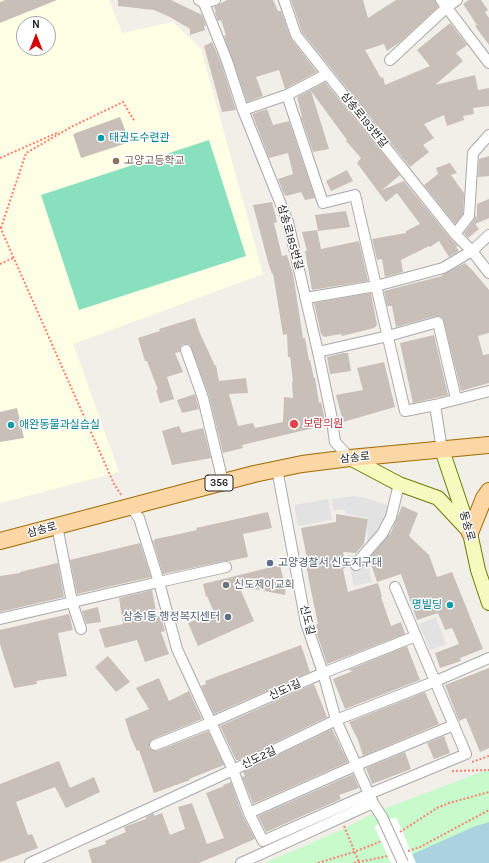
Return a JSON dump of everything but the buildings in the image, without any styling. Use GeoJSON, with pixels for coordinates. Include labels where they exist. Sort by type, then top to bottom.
{"type":"FeatureCollection","features":[{"type":"Feature","properties":{"kind":"main road","name":"356"},"geometry":{"type":"LineString","coordinates":[[442,450],[489,434]]}},
{"type":"Feature","properties":{"kind":"main road","name":"삼송로"},"geometry":{"type":"LineString","coordinates":[[0,541],[223,482],[302,464],[489,445]]}},
{"type":"Feature","properties":{"kind":"main road","name":"356"},"geometry":{"type":"LineString","coordinates":[[442,450],[489,452]]}},
{"type":"Feature","properties":{"kind":"main road","name":"동송로"},"geometry":{"type":"LineString","coordinates":[[442,450],[470,533],[478,570],[489,603]]}},
{"type":"Feature","properties":{"kind":"main road"},"geometry":{"type":"LineString","coordinates":[[350,458],[398,484],[438,498],[470,533],[484,498],[489,492]]}},
{"type":"Feature","properties":{"kind":"street"},"geometry":{"type":"LineString","coordinates":[[202,2],[215,0]]}},
{"type":"Feature","properties":{"kind":"street","name":"삼송로193번길"},"geometry":{"type":"LineString","coordinates":[[284,0],[296,35],[455,234],[472,251],[489,273]]}},
{"type":"Feature","properties":{"kind":"street"},"geometry":{"type":"LineString","coordinates":[[390,60],[444,4],[457,0]]}},
{"type":"Feature","properties":{"kind":"street","name":"삼송로185번길"},"geometry":{"type":"LineString","coordinates":[[202,2],[227,62],[244,110],[288,222],[318,352],[331,414],[335,442],[350,458]]}},
{"type":"Feature","properties":{"kind":"street"},"geometry":{"type":"LineString","coordinates":[[444,4],[485,49],[489,63]]}},
{"type":"Feature","properties":{"kind":"street"},"geometry":{"type":"LineString","coordinates":[[244,110],[287,96],[327,74]]}},
{"type":"Feature","properties":{"kind":"street"},"geometry":{"type":"LineString","coordinates":[[287,96],[323,203],[355,195],[405,411],[436,405],[489,391]]}},
{"type":"Feature","properties":{"kind":"street"},"geometry":{"type":"LineString","coordinates":[[455,234],[470,216],[473,152],[489,135]]}},
{"type":"Feature","properties":{"kind":"street"},"geometry":{"type":"LineString","coordinates":[[306,298],[376,286],[443,268],[472,251],[489,235]]}},
{"type":"Feature","properties":{"kind":"street"},"geometry":{"type":"LineString","coordinates":[[318,352],[388,336],[443,321],[456,399]]}},
{"type":"Feature","properties":{"kind":"street"},"geometry":{"type":"LineString","coordinates":[[186,350],[203,398],[223,482]]}},
{"type":"Feature","properties":{"kind":"street"},"geometry":{"type":"LineString","coordinates":[[436,405],[442,450]]}},
{"type":"Feature","properties":{"kind":"street","name":"신도길"},"geometry":{"type":"LineString","coordinates":[[277,469],[306,623],[323,673],[336,720],[371,798],[404,858]]}},
{"type":"Feature","properties":{"kind":"street"},"geometry":{"type":"LineString","coordinates":[[356,565],[360,558],[382,534],[391,517],[398,484]]}},
{"type":"Feature","properties":{"kind":"street"},"geometry":{"type":"LineString","coordinates":[[130,506],[138,518],[159,582],[177,649],[233,770],[249,813],[263,842],[371,798],[466,754],[395,587]]}},
{"type":"Feature","properties":{"kind":"street"},"geometry":{"type":"LineString","coordinates":[[57,526],[72,602],[81,629]]}},
{"type":"Feature","properties":{"kind":"street"},"geometry":{"type":"LineString","coordinates":[[0,619],[226,567]]}},
{"type":"Feature","properties":{"kind":"street","name":"신도1길"},"geometry":{"type":"LineString","coordinates":[[155,745],[210,723],[323,673],[416,636]]}},
{"type":"Feature","properties":{"kind":"street","name":"신도2길"},"geometry":{"type":"LineString","coordinates":[[30,863],[233,770],[336,720],[436,681],[489,658]]}},
{"type":"Feature","properties":{"kind":"street"},"geometry":{"type":"LineString","coordinates":[[249,813],[357,765],[454,725]]}},
{"type":"Feature","properties":{"kind":"street"},"geometry":{"type":"LineString","coordinates":[[242,863],[339,818],[371,798]]}},
{"type":"Feature","properties":{"kind":"path"},"geometry":{"type":"LineString","coordinates":[[0,158],[71,127],[123,102],[135,122]]}},
{"type":"Feature","properties":{"kind":"path"},"geometry":{"type":"LineString","coordinates":[[71,127],[26,152],[0,228],[114,484],[130,506]]}},
{"type":"Feature","properties":{"kind":"path"},"geometry":{"type":"LineString","coordinates":[[0,264],[14,258]]}},
{"type":"Feature","properties":{"kind":"path"},"geometry":{"type":"LineString","coordinates":[[449,771],[489,770]]}},
{"type":"Feature","properties":{"kind":"path"},"geometry":{"type":"LineString","coordinates":[[398,833],[437,808],[449,803],[489,792]]}},
{"type":"Feature","properties":{"kind":"path"},"geometry":{"type":"LineString","coordinates":[[404,858],[420,847],[489,810]]}},
{"type":"Feature","properties":{"kind":"path"},"geometry":{"type":"LineString","coordinates":[[339,818],[345,828],[358,862]]}},
{"type":"Feature","properties":{"kind":"path"},"geometry":{"type":"LineString","coordinates":[[318,863],[354,852],[385,840]]}},
{"type":"Feature","properties":{"kind":"path"},"geometry":{"type":"LineString","coordinates":[[354,863],[389,856]]}},
{"type":"Feature","properties":{"kind":"shaded area","name":"고양고등학교"},"geometry":{"type":"Polygon","coordinates":[[[0,0],[109,0],[122,33],[173,22],[201,49],[263,274],[73,344],[119,472],[0,503],[0,0]]]}},
{"type":"Feature","properties":{"kind":"shaded area"},"geometry":{"type":"Polygon","coordinates":[[[355,496],[389,506],[382,529],[371,542],[367,541],[368,518],[346,514],[345,510],[333,510],[332,499],[355,496]]]}},
{"type":"Feature","properties":{"kind":"shaded area"},"geometry":{"type":"Polygon","coordinates":[[[328,499],[332,520],[298,526],[294,505],[328,499]]]}},
{"type":"Feature","properties":{"kind":"shaded area"},"geometry":{"type":"Polygon","coordinates":[[[365,548],[372,582],[354,586],[347,555],[357,555],[365,548]]]}},
{"type":"Feature","properties":{"kind":"shaded area"},"geometry":{"type":"Polygon","coordinates":[[[436,617],[446,644],[430,650],[419,624],[436,617]]]}},
{"type":"Feature","properties":{"kind":"green space"},"geometry":{"type":"Polygon","coordinates":[[[209,140],[246,256],[79,310],[41,195],[209,140]]]}},
{"type":"Feature","properties":{"kind":"green space"},"geometry":{"type":"Polygon","coordinates":[[[489,769],[489,863],[265,863],[345,828],[378,811],[489,769]]]}},
{"type":"Feature","properties":{"kind":"water"},"geometry":{"type":"Polygon","coordinates":[[[489,822],[489,863],[393,863],[473,827],[489,822]]]}},
{"type":"Feature","properties":{"kind":"pier"},"geometry":{"type":"Polygon","coordinates":[[[396,817],[416,863],[391,863],[374,826],[396,817]]]}},
{"type":"Feature","properties":{"kind":"place","name":"태권도수련관"},"geometry":{"type":"Point","coordinates":[101,138]}},
{"type":"Feature","properties":{"kind":"place","name":"고양고등학교"},"geometry":{"type":"Point","coordinates":[116,161]}},
{"type":"Feature","properties":{"kind":"place","name":"보람의원"},"geometry":{"type":"Point","coordinates":[294,424]}},
{"type":"Feature","properties":{"kind":"place","name":"애완동물과실습실"},"geometry":{"type":"Point","coordinates":[11,425]}},
{"type":"Feature","properties":{"kind":"place","name":"고양경찰서 신도지구대"},"geometry":{"type":"Point","coordinates":[270,563]}},
{"type":"Feature","properties":{"kind":"place","name":"신도제이교회"},"geometry":{"type":"Point","coordinates":[226,585]}},
{"type":"Feature","properties":{"kind":"place","name":"명빌딩"},"geometry":{"type":"Point","coordinates":[450,605]}},
{"type":"Feature","properties":{"kind":"place","name":"삼송1동 행정복지센터"},"geometry":{"type":"Point","coordinates":[228,617]}}]}
